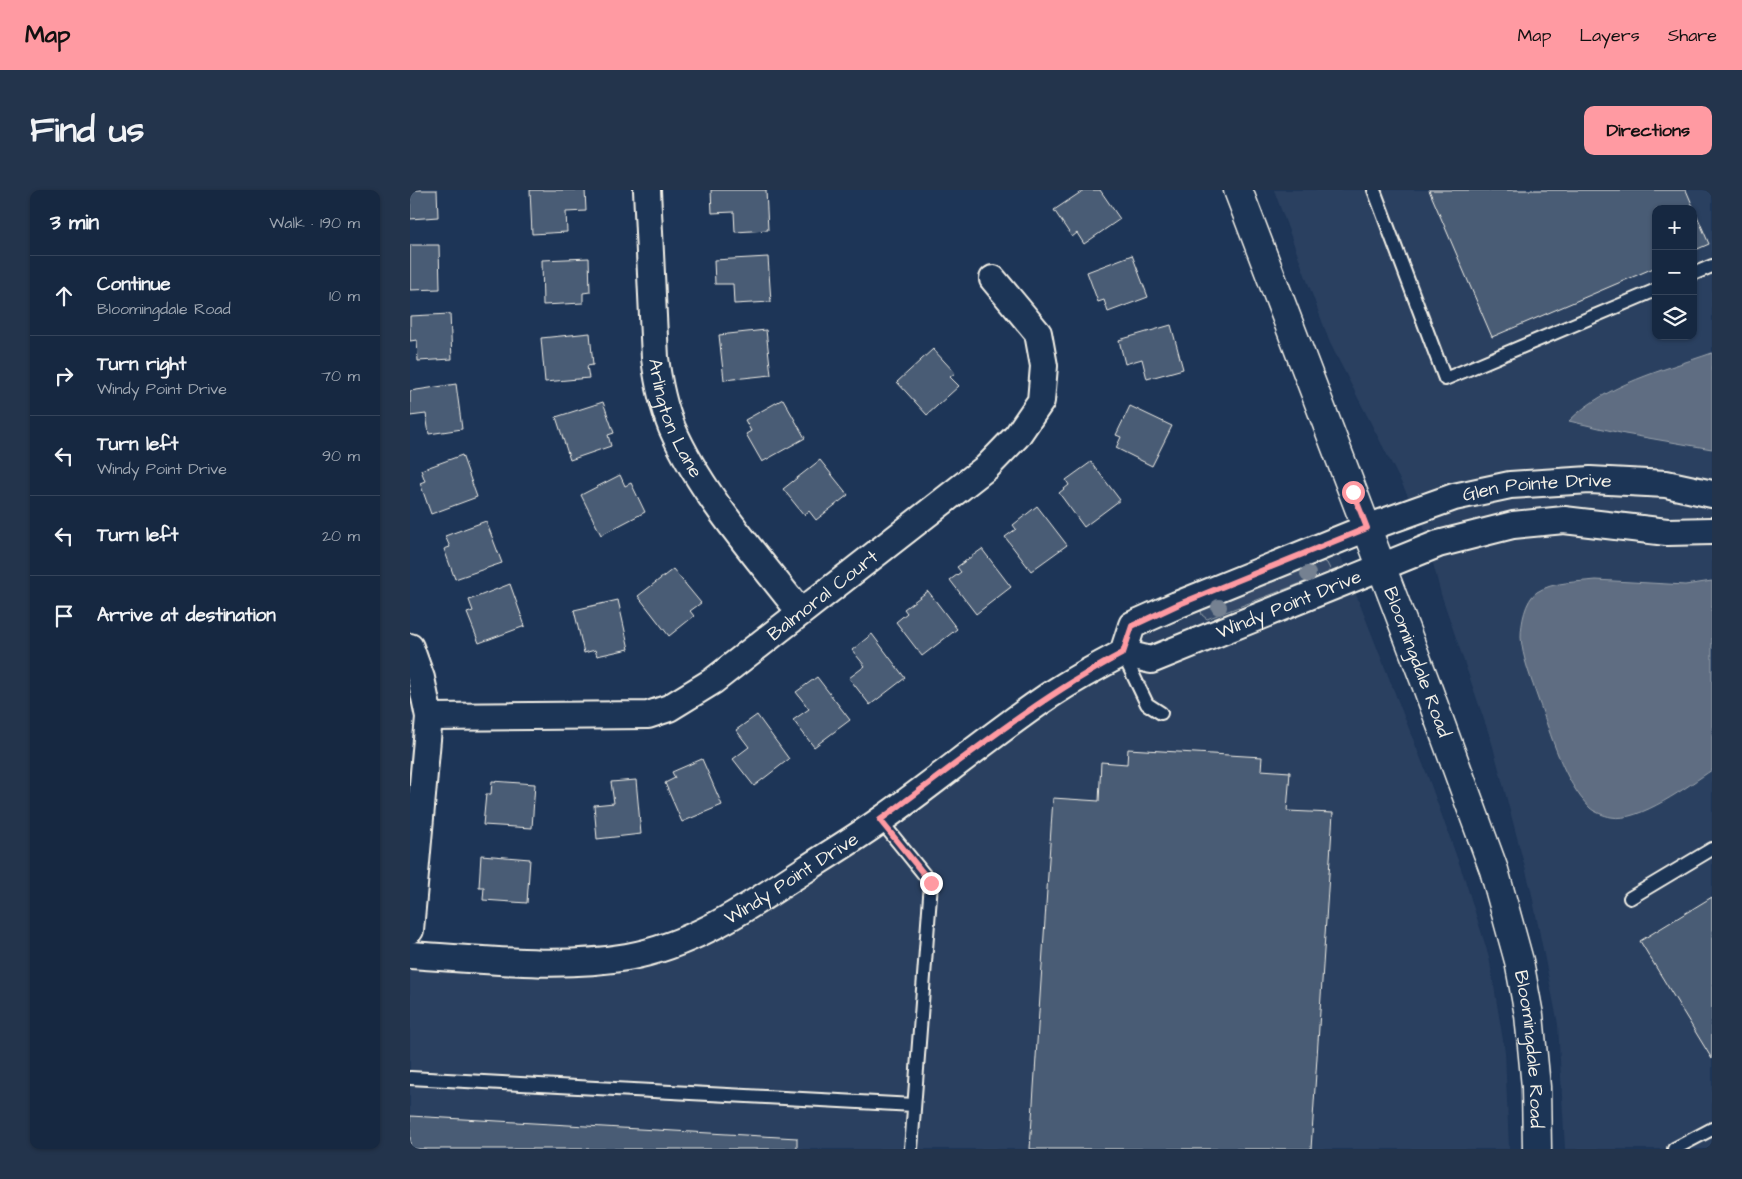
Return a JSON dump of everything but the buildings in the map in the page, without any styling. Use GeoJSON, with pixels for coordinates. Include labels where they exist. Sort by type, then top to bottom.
{"type":"FeatureCollection","features":[{"type":"Feature","properties":{"kind":"main road","name":"Bloomingdale Road"},"geometry":{"type":"LineString","coordinates":[[1238,190],[1452,753],[1494,870],[1525,988],[1533,1043],[1537,1149]]}},
{"type":"Feature","properties":{"kind":"street","name":"Arlington Lane"},"geometry":{"type":"LineString","coordinates":[[647,190],[655,358],[659,385],[672,426],[709,494],[800,612]]}},
{"type":"Feature","properties":{"kind":"street","name":"Balmoral Court"},"geometry":{"type":"LineString","coordinates":[[429,717],[648,715],[669,708],[713,681],[988,467],[1017,436],[1041,401],[1044,366],[1038,333],[993,279]]}},
{"type":"Feature","properties":{"kind":"street","name":"Glen Pointe Drive"},"geometry":{"type":"LineString","coordinates":[[1367,528],[1454,497],[1520,484],[1590,480],[1666,484],[1712,494]]}},
{"type":"Feature","properties":{"kind":"street","name":"Glen Pointe Drive"},"geometry":{"type":"LineString","coordinates":[[1381,566],[1445,542],[1513,525],[1564,520],[1667,532],[1712,531]]}},
{"type":"Feature","properties":{"kind":"street"},"geometry":{"type":"LineString","coordinates":[[1123,653],[1132,626],[1183,603],[1367,528]]}},
{"type":"Feature","properties":{"kind":"street","name":"Windy Point Drive"},"geometry":{"type":"LineString","coordinates":[[410,954],[525,962],[590,962],[628,957],[664,948],[706,932],[748,907],[880,820],[1049,696],[1087,672],[1123,653],[1151,660],[1381,566]]}},
{"type":"Feature","properties":{"kind":"street","name":"Windy Point Drive"},"geometry":{"type":"LineString","coordinates":[[1183,603],[1196,641]]}},
{"type":"Feature","properties":{"kind":"street"},"geometry":{"type":"LineString","coordinates":[[410,647],[421,678],[429,717],[410,930]]}},
{"type":"Feature","properties":{"kind":"lane"},"geometry":{"type":"LineString","coordinates":[[1374,190],[1445,379],[1652,292]]}},
{"type":"Feature","properties":{"kind":"lane"},"geometry":{"type":"LineString","coordinates":[[1697,272],[1712,266]]}},
{"type":"Feature","properties":{"kind":"lane"},"geometry":{"type":"LineString","coordinates":[[1123,653],[1147,704],[1162,713]]}},
{"type":"Feature","properties":{"kind":"lane"},"geometry":{"type":"LineString","coordinates":[[880,820],[931,883],[911,1149]]}},
{"type":"Feature","properties":{"kind":"lane"},"geometry":{"type":"LineString","coordinates":[[1630,898],[1712,848]]}},
{"type":"Feature","properties":{"kind":"lane"},"geometry":{"type":"LineString","coordinates":[[410,1078],[914,1105]]}},
{"type":"Feature","properties":{"kind":"lane"},"geometry":{"type":"LineString","coordinates":[[1674,1149],[1712,1129]]}},
{"type":"Feature","properties":{"kind":"shaded area"},"geometry":{"type":"Polygon","coordinates":[[[1274,190],[1712,190],[1712,1149],[1565,1149],[1558,1024],[1531,890],[1492,743],[1441,594],[1423,525],[1330,343],[1274,190]]]}},
{"type":"Feature","properties":{"kind":"shaded area"},"geometry":{"type":"Polygon","coordinates":[[[1712,353],[1712,449],[1625,434],[1569,421],[1600,397],[1618,388],[1655,372],[1712,353]]]}},
{"type":"Feature","properties":{"kind":"shaded area"},"geometry":{"type":"Polygon","coordinates":[[[1331,531],[1428,777],[1465,880],[1489,957],[1505,1052],[1509,1149],[410,1149],[410,964],[665,959],[1117,656],[1117,621],[1331,531]]]}},
{"type":"Feature","properties":{"kind":"shaded area"},"geometry":{"type":"Polygon","coordinates":[[[1324,561],[1330,569],[1328,573],[1207,619],[1202,615],[1201,611],[1204,607],[1324,561]]]}},
{"type":"Feature","properties":{"kind":"shaded area"},"geometry":{"type":"Polygon","coordinates":[[[1596,580],[1685,585],[1712,581],[1712,770],[1649,809],[1622,817],[1600,814],[1592,809],[1572,784],[1553,742],[1523,653],[1521,637],[1524,613],[1529,601],[1537,592],[1558,584],[1596,580]]]}},
{"type":"Feature","properties":{"kind":"route"},"geometry":{"type":"LineString","coordinates":[[931,883],[880,820],[1049,696],[1087,672],[1123,653],[1132,626],[1177,605],[1367,528],[1353,492]]}}]}
